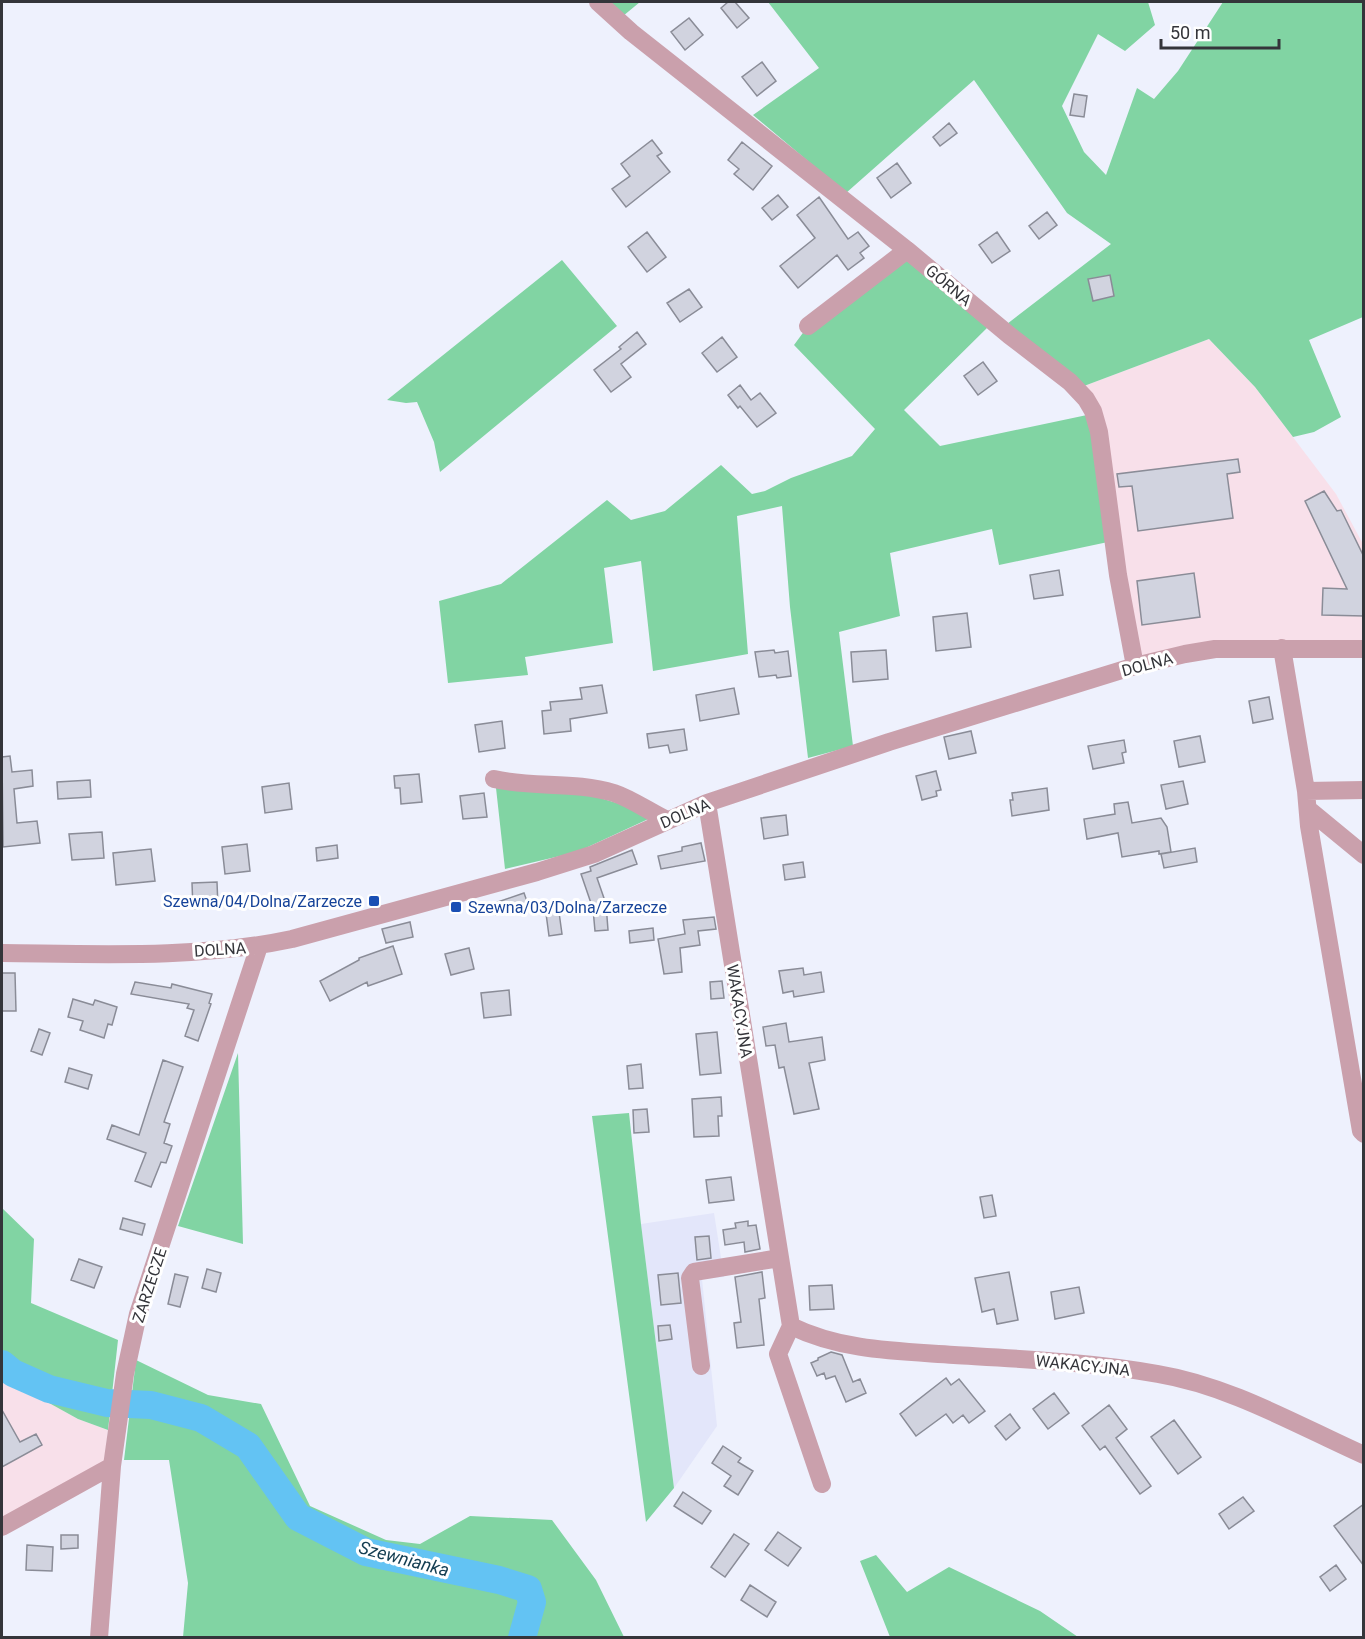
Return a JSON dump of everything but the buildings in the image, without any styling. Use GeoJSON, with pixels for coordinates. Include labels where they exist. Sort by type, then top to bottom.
{"type":"FeatureCollection","features":[{"type":"Feature","properties":{"kind":"street","name":"GÓRNA"},"geometry":{"type":"LineString","coordinates":[[598,2],[631,32],[1070,382],[1089,405],[1099,432],[1118,575],[1135,666]]}},
{"type":"Feature","properties":{"kind":"street"},"geometry":{"type":"LineString","coordinates":[[808,326],[907,250]]}},
{"type":"Feature","properties":{"kind":"street"},"geometry":{"type":"LineString","coordinates":[[1282,648],[1307,800],[1309,826],[1361,1131],[1364,1134]]}},
{"type":"Feature","properties":{"kind":"street","name":"DOLNA"},"geometry":{"type":"LineString","coordinates":[[2,953],[175,952],[259,946],[537,872],[594,854],[707,803],[890,742],[1135,666],[1215,649],[1364,649]]}},
{"type":"Feature","properties":{"kind":"street"},"geometry":{"type":"LineString","coordinates":[[495,779],[513,783],[589,788],[614,793],[667,820]]}},
{"type":"Feature","properties":{"kind":"street"},"geometry":{"type":"LineString","coordinates":[[1307,800],[1364,790]]}},
{"type":"Feature","properties":{"kind":"street"},"geometry":{"type":"LineString","coordinates":[[1307,800],[1364,855]]}},
{"type":"Feature","properties":{"kind":"street","name":"WAKACYJNA"},"geometry":{"type":"LineString","coordinates":[[707,803],[791,1326],[813,1337],[852,1347],[1037,1360],[1155,1373],[1180,1378],[1227,1392],[1364,1455]]}},
{"type":"Feature","properties":{"kind":"street","name":"ZARZECZE"},"geometry":{"type":"LineString","coordinates":[[99,1638],[111,1466],[124,1374],[138,1314],[259,946]]}},
{"type":"Feature","properties":{"kind":"street"},"geometry":{"type":"LineString","coordinates":[[701,1366],[690,1278],[694,1272],[780,1258]]}},
{"type":"Feature","properties":{"kind":"street"},"geometry":{"type":"LineString","coordinates":[[791,1326],[778,1354],[822,1484]]}},
{"type":"Feature","properties":{"kind":"street"},"geometry":{"type":"LineString","coordinates":[[2,1527],[111,1466]]}},
{"type":"Feature","properties":{"kind":"shaded area"},"geometry":{"type":"Polygon","coordinates":[[[1209,339],[1255,387],[1336,494],[1363,544],[1363,642],[1211,641],[1140,656],[1084,386],[1209,339]]]}},
{"type":"Feature","properties":{"kind":"shaded area"},"geometry":{"type":"Polygon","coordinates":[[[714,1213],[724,1277],[702,1279],[717,1426],[674,1488],[641,1224],[714,1213]]]}},
{"type":"Feature","properties":{"kind":"shaded area"},"geometry":{"type":"Polygon","coordinates":[[[2,1377],[78,1419],[108,1430],[104,1462],[2,1521],[2,1377]]]}},
{"type":"Feature","properties":{"kind":"green space"},"geometry":{"type":"Polygon","coordinates":[[[607,2],[640,2],[623,16],[607,2]]]}},
{"type":"Feature","properties":{"kind":"green space"},"geometry":{"type":"Polygon","coordinates":[[[768,2],[1148,2],[1155,25],[1125,51],[1098,34],[1062,106],[1084,152],[1106,175],[1137,88],[1154,99],[1178,71],[1223,2],[1363,2],[1363,317],[1309,340],[1341,417],[1314,432],[1293,437],[1255,387],[1209,339],[1084,386],[1007,324],[1111,244],[1067,213],[974,80],[846,193],[753,115],[819,68],[768,2]]]}},
{"type":"Feature","properties":{"kind":"green space"},"geometry":{"type":"Polygon","coordinates":[[[901,255],[988,327],[904,410],[940,446],[1087,415],[1095,441],[1108,542],[999,565],[992,529],[890,553],[900,616],[839,632],[853,746],[808,758],[790,607],[782,506],[737,516],[748,654],[653,671],[641,561],[604,568],[613,643],[525,657],[528,675],[448,683],[439,601],[501,584],[607,500],[631,520],[665,511],[721,465],[752,494],[765,491],[791,478],[852,456],[875,429],[794,345],[808,326],[901,255]]]}},
{"type":"Feature","properties":{"kind":"green space"},"geometry":{"type":"Polygon","coordinates":[[[562,260],[617,326],[440,472],[434,442],[417,402],[387,400],[562,260]]]}},
{"type":"Feature","properties":{"kind":"green space"},"geometry":{"type":"Polygon","coordinates":[[[495,779],[560,786],[657,815],[577,852],[505,869],[495,779]]]}},
{"type":"Feature","properties":{"kind":"green space"},"geometry":{"type":"Polygon","coordinates":[[[238,1053],[243,1244],[178,1226],[238,1053]]]}},
{"type":"Feature","properties":{"kind":"green space"},"geometry":{"type":"Polygon","coordinates":[[[629,1113],[674,1488],[646,1522],[592,1116],[629,1113]]]}},
{"type":"Feature","properties":{"kind":"green space"},"geometry":{"type":"Polygon","coordinates":[[[2,1208],[34,1239],[31,1303],[118,1340],[108,1430],[78,1419],[2,1377],[2,1208]]]}},
{"type":"Feature","properties":{"kind":"green space"},"geometry":{"type":"Polygon","coordinates":[[[136,1360],[208,1395],[261,1404],[310,1506],[386,1540],[420,1544],[470,1516],[552,1520],[596,1580],[624,1637],[183,1637],[188,1583],[169,1460],[124,1460],[136,1360]]]}},
{"type":"Feature","properties":{"kind":"green space"},"geometry":{"type":"Polygon","coordinates":[[[876,1555],[907,1592],[949,1567],[1040,1611],[1078,1637],[890,1637],[860,1561],[876,1555]]]}},
{"type":"Feature","properties":{"kind":"waterway","name":"Szewnianka"},"geometry":{"type":"LineString","coordinates":[[2,1364],[13,1373],[49,1389],[107,1403],[151,1405],[201,1418],[248,1446],[298,1517],[366,1552],[499,1580],[528,1589],[532,1602],[522,1638]]}},
{"type":"Feature","properties":{"kind":"place","name":"Szewna/04/Dolna/Zarzecze"},"geometry":{"type":"Point","coordinates":[374,901]}},
{"type":"Feature","properties":{"kind":"place","name":"Szewna/03/Dolna/Zarzecze"},"geometry":{"type":"Point","coordinates":[456,907]}}]}
